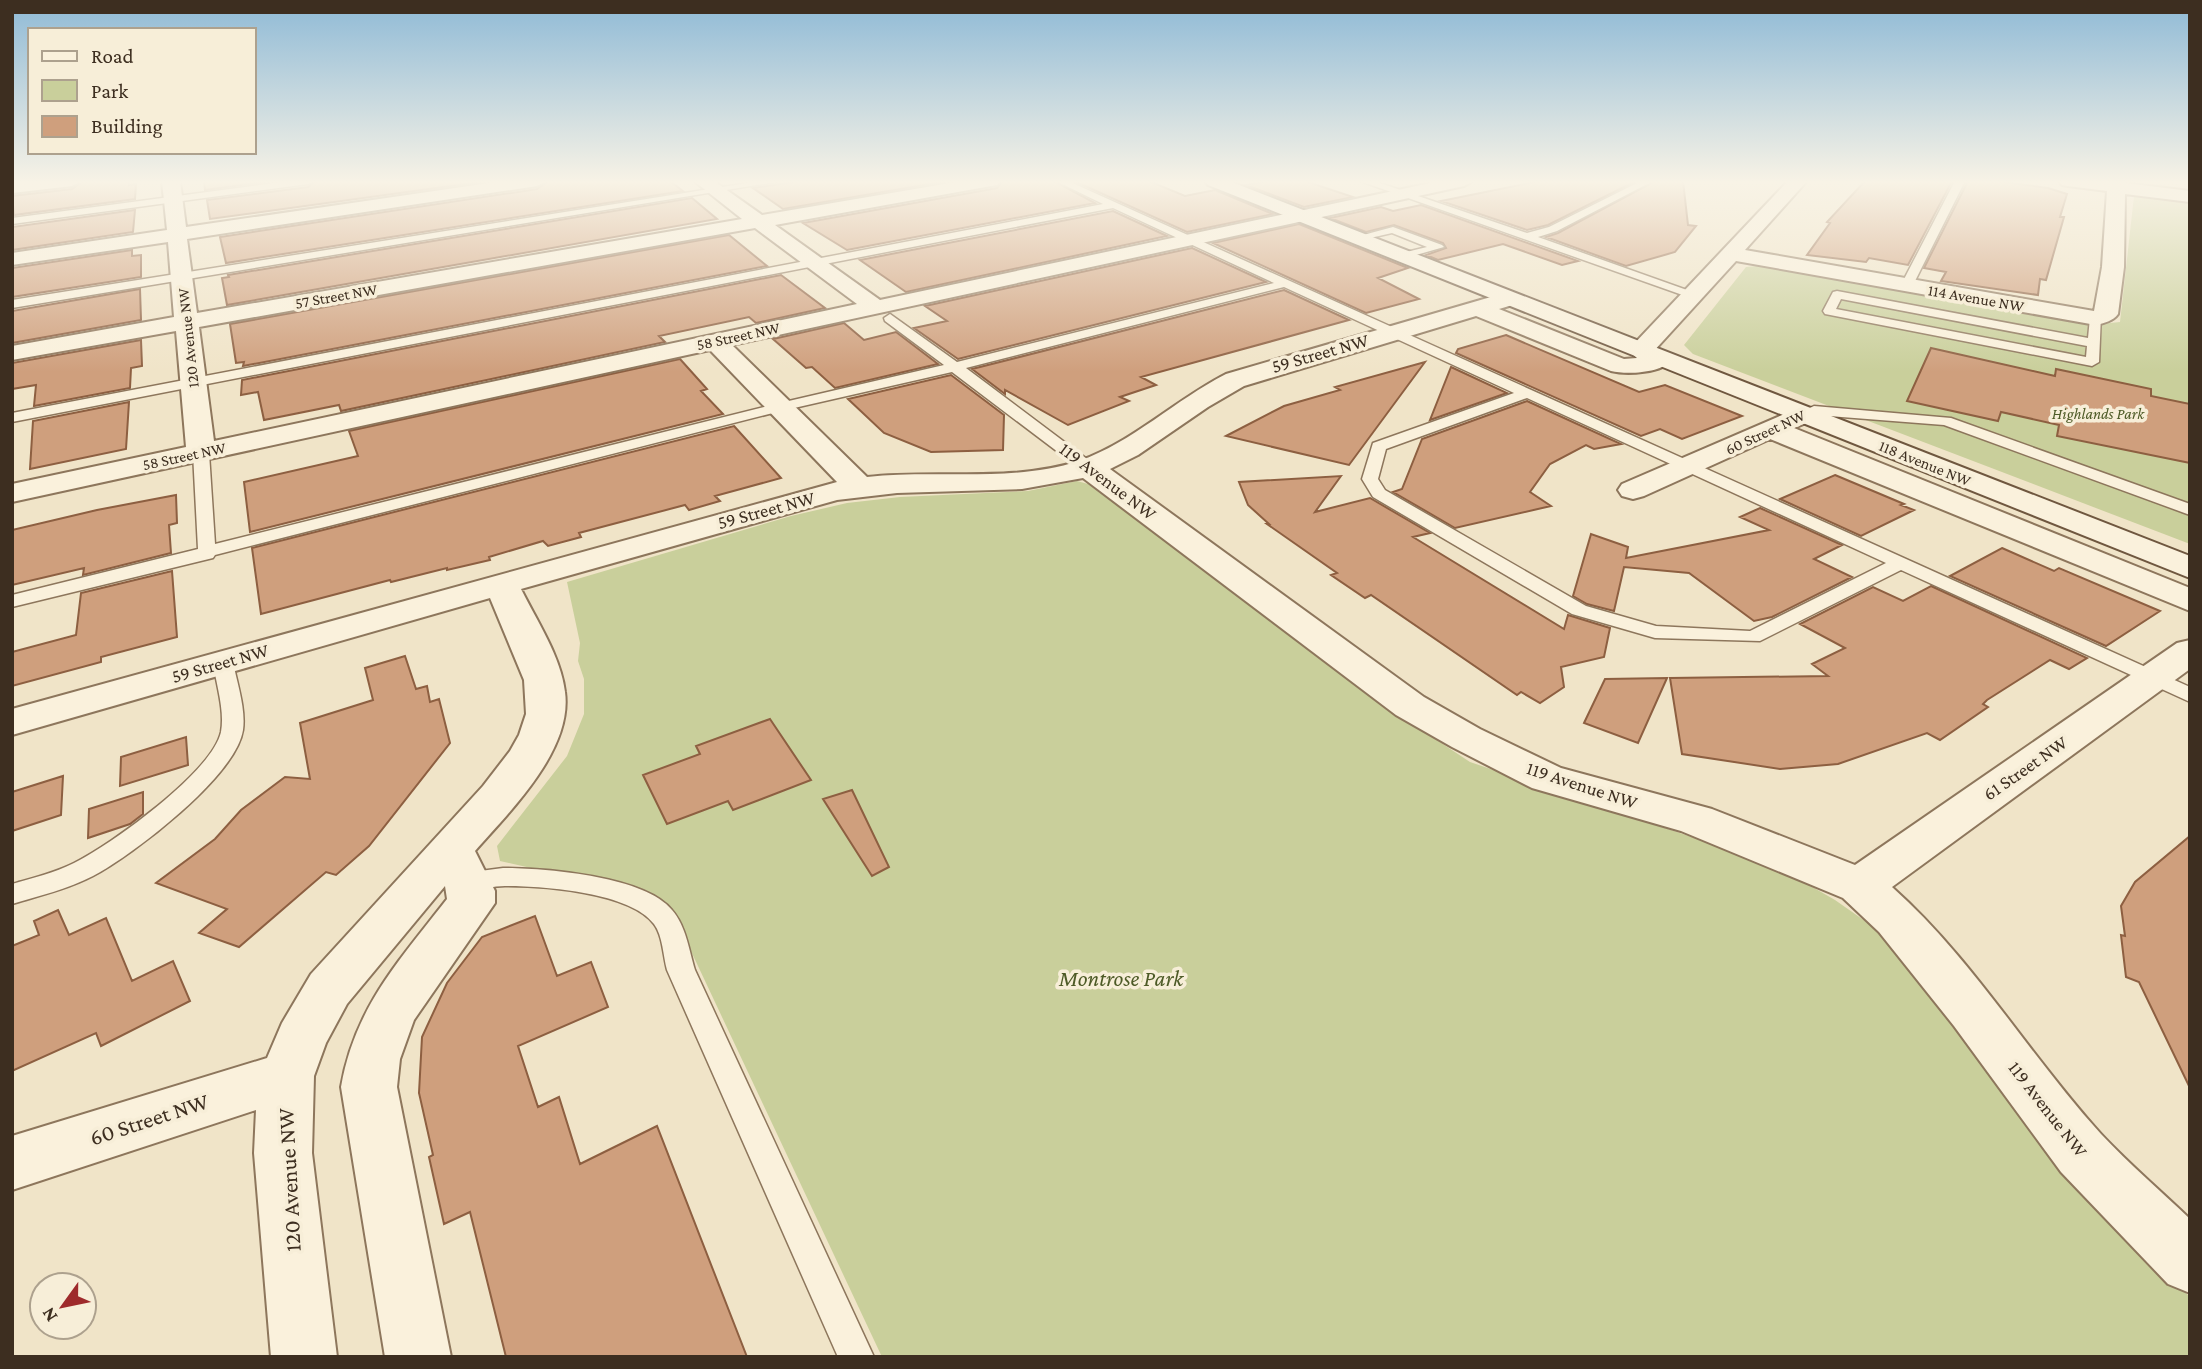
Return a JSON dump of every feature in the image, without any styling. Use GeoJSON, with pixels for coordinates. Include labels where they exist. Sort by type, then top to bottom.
{"type":"FeatureCollection","features":[{"type":"Feature","properties":{"kind":"street"},"geometry":{"type":"LineString","coordinates":[[12,259],[105,245]]}},
{"type":"Feature","properties":{"kind":"street","name":"120 Avenue NW"},"geometry":{"type":"LineString","coordinates":[[178,245],[201,453]]}},
{"type":"Feature","properties":{"kind":"street","name":"57 Street NW"},"geometry":{"type":"LineString","coordinates":[[12,353],[629,245]]}},
{"type":"Feature","properties":{"kind":"street","name":"119 Avenue NW"},"geometry":{"type":"LineString","coordinates":[[791,245],[883,312]]}},
{"type":"Feature","properties":{"kind":"street","name":"58 Street NW"},"geometry":{"type":"LineString","coordinates":[[12,494],[715,342],[883,312],[1165,245]]}},
{"type":"Feature","properties":{"kind":"street","name":"118 Avenue NW"},"geometry":{"type":"LineString","coordinates":[[1374,245],[2190,568]]}},
{"type":"Feature","properties":{"kind":"street"},"geometry":{"type":"LineString","coordinates":[[1477,308],[1620,366],[1632,367],[1650,355],[1695,295],[1740,245]]}},
{"type":"Feature","properties":{"kind":"street"},"geometry":{"type":"LineString","coordinates":[[2096,318],[2106,314],[2114,245]]}},
{"type":"Feature","properties":{"kind":"street","name":"114 Avenue NW"},"geometry":{"type":"LineString","coordinates":[[1732,254],[2096,318]]}},
{"type":"Feature","properties":{"kind":"street","name":"59 Street NW"},"geometry":{"type":"LineString","coordinates":[[12,722],[796,501],[860,488],[911,483],[1004,483],[1041,479],[1089,468],[1135,447],[1211,391],[1235,380],[1508,299]]}},
{"type":"Feature","properties":{"kind":"street"},"geometry":{"type":"LineString","coordinates":[[715,342],[860,488]]}},
{"type":"Feature","properties":{"kind":"street","name":"60 Street NW"},"geometry":{"type":"LineString","coordinates":[[1633,490],[1773,430],[1801,415]]}},
{"type":"Feature","properties":{"kind":"street","name":"118 Avenue NW"},"geometry":{"type":"LineString","coordinates":[[1773,430],[2190,601]]}},
{"type":"Feature","properties":{"kind":"street","name":"119 Avenue NW"},"geometry":{"type":"LineString","coordinates":[[1089,468],[1410,706],[1466,738],[1547,778],[1696,820],[1860,886],[1896,919],[1972,1011],[2081,1153],[2190,1262]]}},
{"type":"Feature","properties":{"kind":"street","name":"120 Avenue NW"},"geometry":{"type":"LineString","coordinates":[[304,1357],[283,1153],[287,1076],[305,1030],[329,989],[459,865],[539,738],[545,719],[547,695],[543,678],[501,584]]}},
{"type":"Feature","properties":{"kind":"street","name":"61 Street NW"},"geometry":{"type":"LineString","coordinates":[[1860,886],[2190,651]]}},
{"type":"Feature","properties":{"kind":"street"},"geometry":{"type":"LineString","coordinates":[[418,1357],[372,1108],[369,1087],[371,1062],[380,1033],[396,1001],[471,903],[473,898],[459,865]]}},
{"type":"Feature","properties":{"kind":"street","name":"60 Street NW"},"geometry":{"type":"LineString","coordinates":[[12,1163],[287,1076]]}},
{"type":"Feature","properties":{"kind":"lane"},"geometry":{"type":"LineString","coordinates":[[12,303],[364,245]]}},
{"type":"Feature","properties":{"kind":"lane"},"geometry":{"type":"LineString","coordinates":[[12,418],[900,245]]}},
{"type":"Feature","properties":{"kind":"lane"},"geometry":{"type":"LineString","coordinates":[[1203,245],[2190,695]]}},
{"type":"Feature","properties":{"kind":"lane"},"geometry":{"type":"LineString","coordinates":[[1402,256],[1438,247],[1432,245]]}},
{"type":"Feature","properties":{"kind":"lane"},"geometry":{"type":"LineString","coordinates":[[1550,245],[1695,295]]}},
{"type":"Feature","properties":{"kind":"lane"},"geometry":{"type":"LineString","coordinates":[[1907,285],[1927,245]]}},
{"type":"Feature","properties":{"kind":"lane"},"geometry":{"type":"LineString","coordinates":[[12,601],[207,554],[780,407],[955,367],[1287,284]]}},
{"type":"Feature","properties":{"kind":"lane"},"geometry":{"type":"LineString","coordinates":[[2094,343],[1838,295],[1829,311],[2092,362],[2094,343],[2096,318]]}},
{"type":"Feature","properties":{"kind":"lane","name":"119 Avenue NW"},"geometry":{"type":"LineString","coordinates":[[883,312],[1089,468]]}},
{"type":"Feature","properties":{"kind":"lane"},"geometry":{"type":"LineString","coordinates":[[1528,393],[1379,446],[1370,479],[1379,493],[1579,610],[1655,632],[1753,637],[1901,563]]}},
{"type":"Feature","properties":{"kind":"lane","name":"60 Street NW"},"geometry":{"type":"LineString","coordinates":[[1801,415],[1814,410],[1946,421],[2190,510]]}},
{"type":"Feature","properties":{"kind":"lane"},"geometry":{"type":"LineString","coordinates":[[201,453],[207,554]]}},
{"type":"Feature","properties":{"kind":"lane"},"geometry":{"type":"LineString","coordinates":[[12,894],[90,866],[127,841],[205,775],[221,758],[232,732],[223,663]]}},
{"type":"Feature","properties":{"kind":"lane"},"geometry":{"type":"LineString","coordinates":[[459,865],[500,876],[525,877],[636,896],[663,916],[681,970],[856,1357]]}},
{"type":"Feature","properties":{"kind":"green space","name":"Highlands Park"},"geometry":{"type":"Polygon","coordinates":[[[2129,245],[2190,245],[2190,544],[1693,354],[1684,345],[1746,267],[1768,265],[2100,324],[2120,322],[2129,245]]]}},
{"type":"Feature","properties":{"kind":"green space","name":"Montrose Park"},"geometry":{"type":"Polygon","coordinates":[[[1077,481],[1099,487],[1417,727],[1470,762],[1736,852],[1788,873],[1835,900],[1875,928],[1920,971],[2160,1269],[2190,1297],[2190,1357],[882,1357],[674,915],[653,896],[500,861],[497,846],[567,756],[584,714],[584,679],[578,661],[580,643],[567,582],[791,516],[847,503],[900,497],[1028,491],[1077,481]]]}},
{"type":"Feature","properties":{"kind":"building"},"geometry":{"type":"Polygon","coordinates":[[[12,245],[46,245],[12,250],[12,245]]]}},
{"type":"Feature","properties":{"kind":"building"},"geometry":{"type":"Polygon","coordinates":[[[222,245],[341,245],[226,263],[222,245]]]}},
{"type":"Feature","properties":{"kind":"building"},"geometry":{"type":"Polygon","coordinates":[[[409,245],[570,245],[227,305],[222,278],[229,277],[228,275],[409,245]]]}},
{"type":"Feature","properties":{"kind":"building"},"geometry":{"type":"Polygon","coordinates":[[[674,245],[741,245],[767,266],[243,366],[244,362],[236,363],[230,324],[674,245]]]}},
{"type":"Feature","properties":{"kind":"building"},"geometry":{"type":"Polygon","coordinates":[[[839,245],[874,245],[847,250],[839,245]]]}},
{"type":"Feature","properties":{"kind":"building"},"geometry":{"type":"Polygon","coordinates":[[[938,245],[1126,245],[906,292],[860,260],[938,245]]]}},
{"type":"Feature","properties":{"kind":"building"},"geometry":{"type":"Polygon","coordinates":[[[1217,245],[1351,245],[1408,268],[1378,278],[1419,299],[1366,313],[1217,245]]]}},
{"type":"Feature","properties":{"kind":"building"},"geometry":{"type":"Polygon","coordinates":[[[1444,245],[1499,245],[1438,260],[1426,255],[1446,248],[1444,245]]]}},
{"type":"Feature","properties":{"kind":"building"},"geometry":{"type":"Polygon","coordinates":[[[1505,245],[1533,245],[1578,261],[1562,265],[1505,245]]]}},
{"type":"Feature","properties":{"kind":"building"},"geometry":{"type":"Polygon","coordinates":[[[1568,245],[1681,245],[1675,252],[1626,266],[1568,245]]]}},
{"type":"Feature","properties":{"kind":"building"},"geometry":{"type":"Polygon","coordinates":[[[1814,245],[1919,245],[1908,265],[1869,258],[1866,262],[1807,255],[1814,245]]]}},
{"type":"Feature","properties":{"kind":"building"},"geometry":{"type":"Polygon","coordinates":[[[1936,245],[2056,245],[2046,280],[2040,279],[2038,295],[1941,281],[1946,272],[1924,268],[1936,245]]]}},
{"type":"Feature","properties":{"kind":"building"},"geometry":{"type":"Polygon","coordinates":[[[1192,248],[1266,282],[958,359],[914,328],[947,321],[925,306],[1192,248]]]}},
{"type":"Feature","properties":{"kind":"building"},"geometry":{"type":"Polygon","coordinates":[[[132,250],[132,256],[141,255],[141,277],[12,297],[12,268],[132,250]]]}},
{"type":"Feature","properties":{"kind":"building"},"geometry":{"type":"Polygon","coordinates":[[[781,275],[825,308],[756,323],[749,317],[659,336],[665,342],[341,411],[339,405],[264,420],[258,392],[241,395],[242,380],[781,275]]]}},
{"type":"Feature","properties":{"kind":"building"},"geometry":{"type":"Polygon","coordinates":[[[140,289],[141,320],[12,343],[12,311],[140,289]]]}},
{"type":"Feature","properties":{"kind":"building"},"geometry":{"type":"Polygon","coordinates":[[[1284,290],[1349,320],[1141,377],[1156,385],[1120,397],[1129,401],[1068,425],[1005,390],[1005,394],[972,369],[1284,290]]]}},
{"type":"Feature","properties":{"kind":"building"},"geometry":{"type":"Polygon","coordinates":[[[844,323],[864,340],[896,332],[938,364],[835,388],[812,367],[806,368],[773,339],[844,323]]]}},
{"type":"Feature","properties":{"kind":"building"},"geometry":{"type":"Polygon","coordinates":[[[1506,335],[1639,392],[1665,385],[1742,416],[1682,439],[1660,429],[1641,436],[1456,353],[1458,349],[1506,335]]]}},
{"type":"Feature","properties":{"kind":"building"},"geometry":{"type":"Polygon","coordinates":[[[141,340],[142,366],[131,368],[130,388],[34,406],[36,385],[12,389],[12,363],[141,340]]]}},
{"type":"Feature","properties":{"kind":"building"},"geometry":{"type":"Polygon","coordinates":[[[1931,348],[2055,376],[2056,369],[2151,389],[2151,396],[2190,404],[2190,463],[2057,436],[2059,425],[2001,412],[1998,421],[1907,401],[1931,348]]]}},
{"type":"Feature","properties":{"kind":"building"},"geometry":{"type":"Polygon","coordinates":[[[680,359],[707,389],[701,391],[723,414],[250,532],[244,482],[358,456],[349,431],[680,359]]]}},
{"type":"Feature","properties":{"kind":"building"},"geometry":{"type":"Polygon","coordinates":[[[1425,362],[1349,465],[1226,436],[1284,406],[1340,390],[1335,387],[1425,362]]]}},
{"type":"Feature","properties":{"kind":"building"},"geometry":{"type":"Polygon","coordinates":[[[1451,367],[1507,393],[1430,420],[1451,367]]]}},
{"type":"Feature","properties":{"kind":"building"},"geometry":{"type":"Polygon","coordinates":[[[951,375],[1004,415],[1003,450],[931,452],[884,433],[848,399],[951,375]]]}},
{"type":"Feature","properties":{"kind":"building"},"geometry":{"type":"Polygon","coordinates":[[[1527,401],[1621,444],[1594,449],[1586,445],[1550,464],[1530,492],[1551,506],[1455,528],[1393,492],[1402,489],[1422,439],[1527,401]]]}},
{"type":"Feature","properties":{"kind":"building"},"geometry":{"type":"Polygon","coordinates":[[[129,402],[126,449],[30,469],[33,421],[129,402]]]}},
{"type":"Feature","properties":{"kind":"building"},"geometry":{"type":"Polygon","coordinates":[[[734,426],[781,478],[715,496],[720,501],[689,510],[685,505],[579,533],[581,537],[548,546],[543,541],[489,557],[490,560],[391,582],[390,580],[261,614],[252,548],[734,426]]]}},
{"type":"Feature","properties":{"kind":"building"},"geometry":{"type":"Polygon","coordinates":[[[1835,475],[1914,510],[1861,536],[1780,499],[1835,475]]]}},
{"type":"Feature","properties":{"kind":"building"},"geometry":{"type":"Polygon","coordinates":[[[1341,476],[1315,512],[1370,498],[1430,533],[1413,537],[1564,629],[1568,615],[1610,628],[1604,657],[1561,667],[1564,687],[1540,703],[1521,692],[1517,695],[1371,595],[1365,598],[1331,575],[1337,573],[1267,524],[1248,505],[1239,482],[1341,476]]]}},
{"type":"Feature","properties":{"kind":"building"},"geometry":{"type":"Polygon","coordinates":[[[176,495],[177,523],[169,525],[171,553],[83,575],[84,568],[12,585],[12,530],[176,495]]]}},
{"type":"Feature","properties":{"kind":"building"},"geometry":{"type":"Polygon","coordinates":[[[1760,508],[1842,545],[1814,559],[1852,577],[1772,617],[1754,621],[1689,573],[1624,567],[1614,611],[1587,604],[1573,596],[1591,534],[1628,547],[1626,558],[1769,530],[1740,517],[1760,508]]]}},
{"type":"Feature","properties":{"kind":"building"},"geometry":{"type":"Polygon","coordinates":[[[2002,548],[2054,571],[2059,568],[2160,611],[2106,646],[1950,576],[2002,548]]]}},
{"type":"Feature","properties":{"kind":"building"},"geometry":{"type":"Polygon","coordinates":[[[172,571],[177,637],[101,657],[101,662],[12,686],[12,652],[76,635],[81,593],[172,571]]]}},
{"type":"Feature","properties":{"kind":"building"},"geometry":{"type":"Polygon","coordinates":[[[1931,586],[2087,658],[2069,669],[2050,660],[1987,700],[1983,704],[1988,707],[1940,740],[1927,733],[1838,764],[1780,769],[1682,754],[1670,678],[1828,676],[1812,664],[1845,648],[1800,624],[1873,587],[1903,601],[1931,586]]]}},
{"type":"Feature","properties":{"kind":"building"},"geometry":{"type":"Polygon","coordinates":[[[405,656],[416,689],[427,686],[430,702],[439,699],[450,743],[369,846],[336,875],[326,872],[239,947],[199,933],[227,909],[156,883],[215,839],[241,810],[285,777],[310,779],[300,723],[373,700],[365,668],[405,656]]]}},
{"type":"Feature","properties":{"kind":"building"},"geometry":{"type":"Polygon","coordinates":[[[1667,678],[1638,743],[1584,723],[1605,679],[1667,678]]]}},
{"type":"Feature","properties":{"kind":"building"},"geometry":{"type":"Polygon","coordinates":[[[770,719],[811,780],[733,810],[728,801],[667,824],[643,775],[700,754],[696,746],[770,719]]]}},
{"type":"Feature","properties":{"kind":"building"},"geometry":{"type":"Polygon","coordinates":[[[186,737],[188,765],[120,786],[121,757],[186,737]]]}},
{"type":"Feature","properties":{"kind":"building"},"geometry":{"type":"Polygon","coordinates":[[[63,776],[61,815],[12,831],[12,792],[63,776]]]}},
{"type":"Feature","properties":{"kind":"building"},"geometry":{"type":"Polygon","coordinates":[[[852,790],[889,867],[872,876],[823,799],[852,790]]]}},
{"type":"Feature","properties":{"kind":"building"},"geometry":{"type":"Polygon","coordinates":[[[143,792],[143,814],[130,824],[88,838],[89,809],[143,792]]]}},
{"type":"Feature","properties":{"kind":"building"},"geometry":{"type":"Polygon","coordinates":[[[2190,836],[2190,1088],[2139,982],[2126,977],[2121,906],[2135,882],[2190,836]]]}},
{"type":"Feature","properties":{"kind":"building"},"geometry":{"type":"Polygon","coordinates":[[[58,910],[69,935],[106,918],[132,981],[173,961],[190,1001],[101,1046],[96,1033],[12,1071],[12,946],[39,935],[34,921],[58,910]]]}},
{"type":"Feature","properties":{"kind":"building"},"geometry":{"type":"Polygon","coordinates":[[[535,916],[557,976],[591,962],[608,1007],[518,1046],[538,1107],[559,1097],[580,1164],[657,1126],[747,1357],[506,1357],[470,1212],[444,1224],[429,1157],[433,1155],[419,1093],[422,1037],[447,983],[482,937],[535,916]]]}}]}
